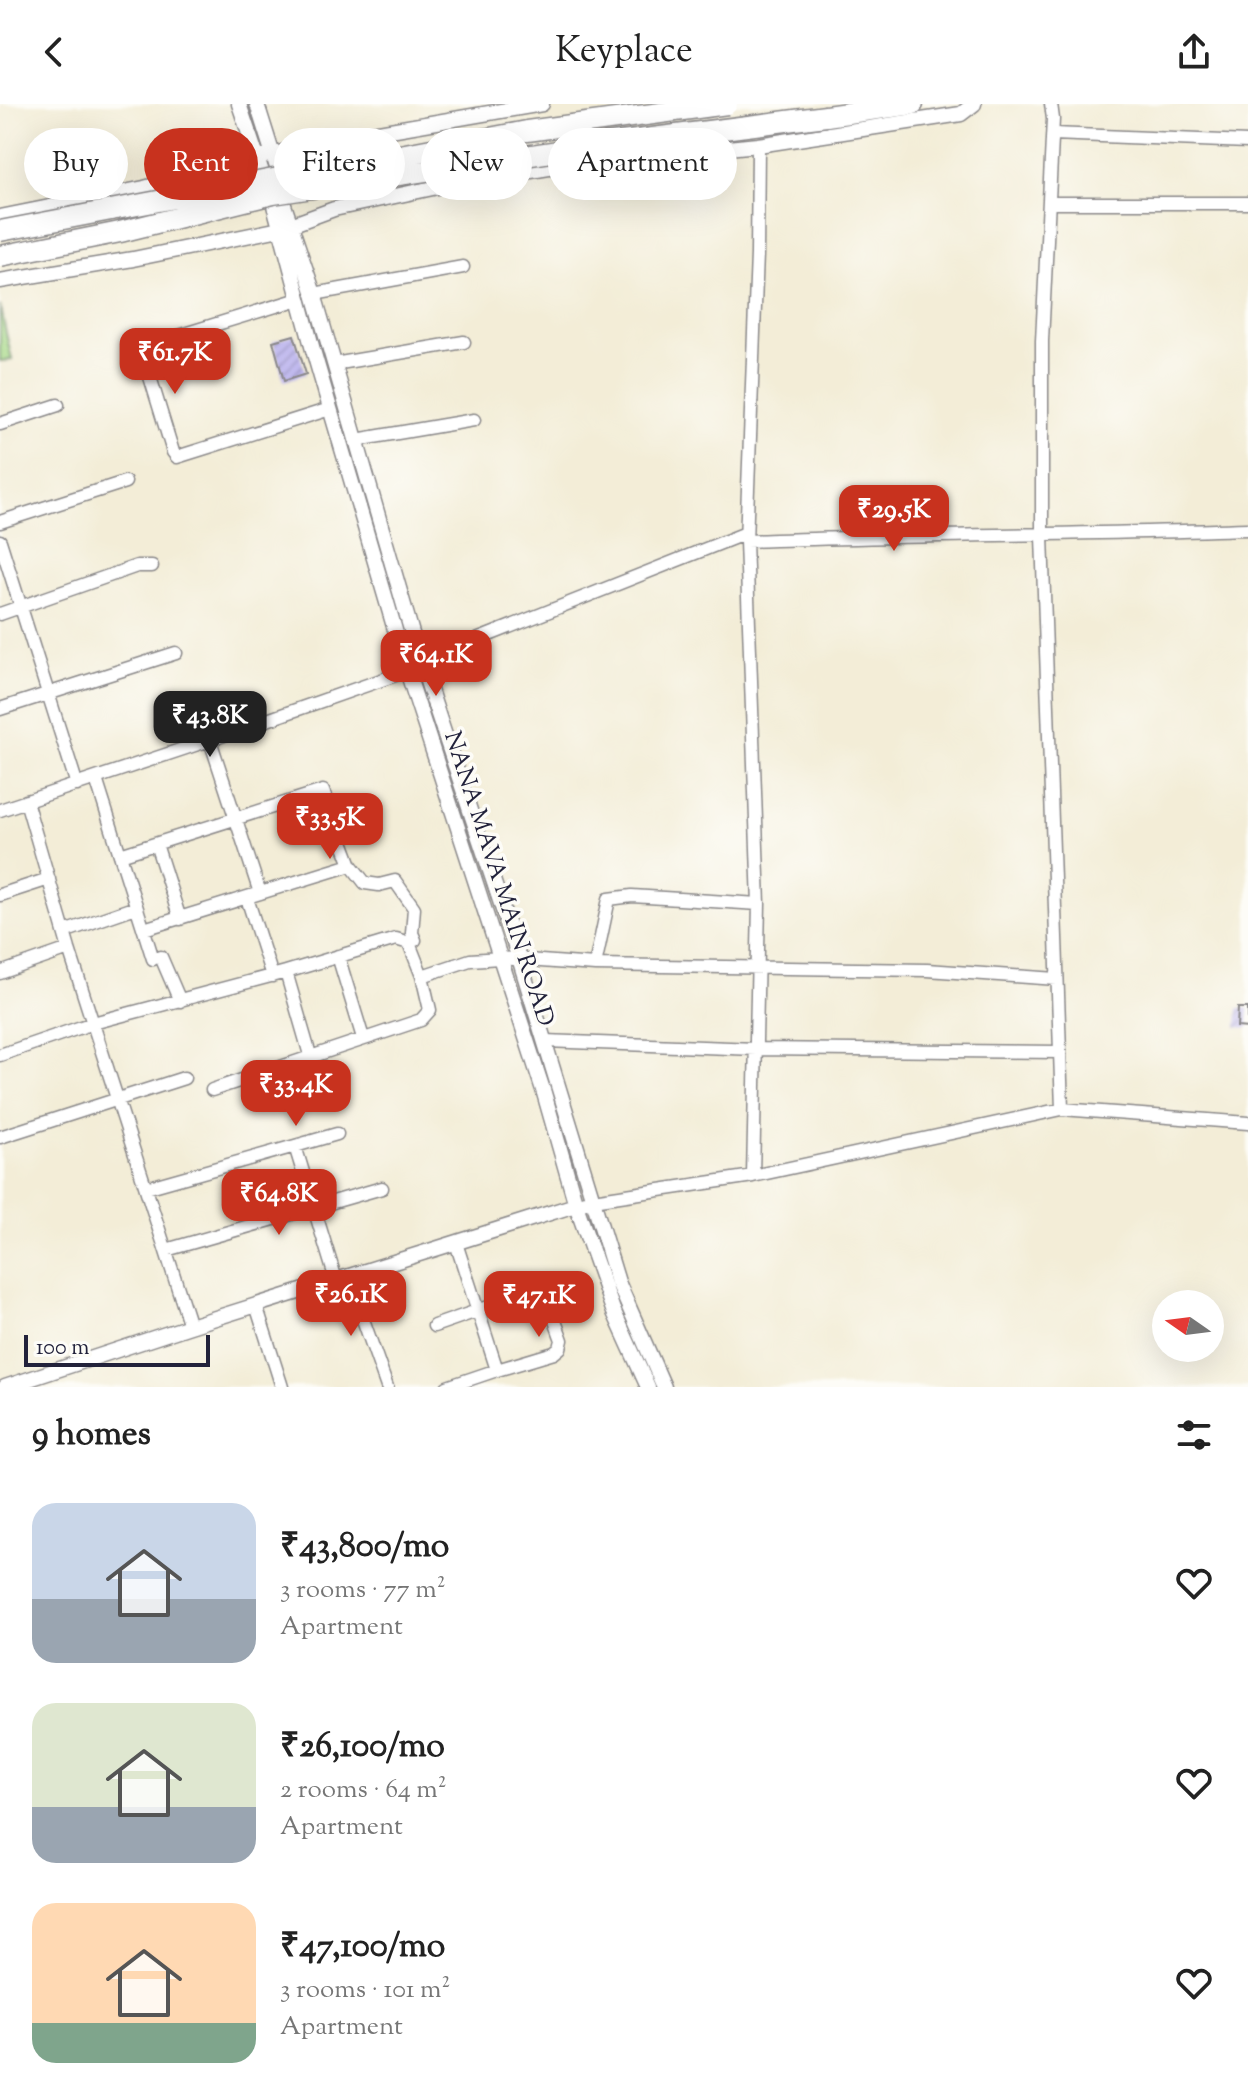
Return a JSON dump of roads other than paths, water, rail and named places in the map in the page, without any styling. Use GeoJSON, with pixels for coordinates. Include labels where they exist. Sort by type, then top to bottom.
{"type":"FeatureCollection","features":[{"type":"Feature","properties":{"kind":"highway"},"geometry":{"type":"LineString","coordinates":[[0,231],[527,131],[727,104]]}},
{"type":"Feature","properties":{"kind":"highway"},"geometry":{"type":"LineString","coordinates":[[0,256],[120,232],[273,194],[605,144],[913,104]]}},
{"type":"Feature","properties":{"kind":"street"},"geometry":{"type":"LineString","coordinates":[[239,104],[247,128]]}},
{"type":"Feature","properties":{"kind":"street"},"geometry":{"type":"LineString","coordinates":[[257,104],[273,154],[272,176],[262,189],[274,195]]}},
{"type":"Feature","properties":{"kind":"street"},"geometry":{"type":"LineString","coordinates":[[0,281],[133,259],[286,228],[334,209],[447,185],[585,162],[758,145],[961,114],[974,104]]}},
{"type":"Feature","properties":{"kind":"street"},"geometry":{"type":"LineString","coordinates":[[1051,104],[1053,134],[1042,341],[1042,536],[1062,1109]]}},
{"type":"Feature","properties":{"kind":"street"},"geometry":{"type":"LineString","coordinates":[[272,176],[258,159],[533,105]]}},
{"type":"Feature","properties":{"kind":"street"},"geometry":{"type":"LineString","coordinates":[[1053,134],[1248,142]]}},
{"type":"Feature","properties":{"kind":"street"},"geometry":{"type":"LineString","coordinates":[[753,1176],[759,904],[746,537],[758,145]]}},
{"type":"Feature","properties":{"kind":"street"},"geometry":{"type":"LineString","coordinates":[[0,217],[144,188]]}},
{"type":"Feature","properties":{"kind":"street","name":"NANA MAVA MAIN ROAD"},"geometry":{"type":"LineString","coordinates":[[278,200],[307,297],[334,364],[421,662],[519,958],[621,1291],[664,1387]]}},
{"type":"Feature","properties":{"kind":"street"},"geometry":{"type":"LineString","coordinates":[[1049,203],[1248,203]]}},
{"type":"Feature","properties":{"kind":"street"},"geometry":{"type":"LineString","coordinates":[[330,409],[177,457],[143,354],[148,345],[307,297],[463,267]]}},
{"type":"Feature","properties":{"kind":"street","name":"NANA MAVA MAIN ROAD"},"geometry":{"type":"LineString","coordinates":[[307,297],[330,409],[407,671],[544,1093],[600,1277],[648,1387]]}},
{"type":"Feature","properties":{"kind":"street"},"geometry":{"type":"LineString","coordinates":[[334,364],[464,342]]}},
{"type":"Feature","properties":{"kind":"street"},"geometry":{"type":"LineString","coordinates":[[0,424],[58,405]]}},
{"type":"Feature","properties":{"kind":"street"},"geometry":{"type":"LineString","coordinates":[[356,440],[474,420]]}},
{"type":"Feature","properties":{"kind":"street"},"geometry":{"type":"LineString","coordinates":[[0,522],[125,482]]}},
{"type":"Feature","properties":{"kind":"street"},"geometry":{"type":"LineString","coordinates":[[0,810],[407,671],[421,662],[746,537],[1042,536],[1248,529]]}},
{"type":"Feature","properties":{"kind":"street"},"geometry":{"type":"LineString","coordinates":[[0,541],[77,785]]}},
{"type":"Feature","properties":{"kind":"street"},"geometry":{"type":"LineString","coordinates":[[0,614],[137,566],[152,566]]}},
{"type":"Feature","properties":{"kind":"street"},"geometry":{"type":"LineString","coordinates":[[0,709],[176,653]]}},
{"type":"Feature","properties":{"kind":"street"},"geometry":{"type":"LineString","coordinates":[[210,740],[260,893]]}},
{"type":"Feature","properties":{"kind":"street"},"geometry":{"type":"LineString","coordinates":[[96,779],[144,929],[180,1001]]}},
{"type":"Feature","properties":{"kind":"street"},"geometry":{"type":"LineString","coordinates":[[120,855],[323,791],[351,865],[365,883],[379,885],[395,881],[414,908],[412,933],[415,940]]}},
{"type":"Feature","properties":{"kind":"street"},"geometry":{"type":"LineString","coordinates":[[26,801],[69,949],[190,1326]]}},
{"type":"Feature","properties":{"kind":"street"},"geometry":{"type":"LineString","coordinates":[[156,844],[180,919]]}},
{"type":"Feature","properties":{"kind":"street"},"geometry":{"type":"LineString","coordinates":[[144,929],[351,865]]}},
{"type":"Feature","properties":{"kind":"street"},"geometry":{"type":"LineString","coordinates":[[0,895],[49,879]]}},
{"type":"Feature","properties":{"kind":"street"},"geometry":{"type":"LineString","coordinates":[[595,965],[609,899],[632,896],[759,904]]}},
{"type":"Feature","properties":{"kind":"street"},"geometry":{"type":"LineString","coordinates":[[247,898],[272,976]]}},
{"type":"Feature","properties":{"kind":"street"},"geometry":{"type":"LineString","coordinates":[[64,932],[136,907]]}},
{"type":"Feature","properties":{"kind":"street"},"geometry":{"type":"LineString","coordinates":[[0,1055],[93,1023],[272,976],[384,941],[403,940],[409,943],[422,976],[430,1010],[427,1016],[212,1090]]}},
{"type":"Feature","properties":{"kind":"street"},"geometry":{"type":"LineString","coordinates":[[0,973],[69,949]]}},
{"type":"Feature","properties":{"kind":"street"},"geometry":{"type":"LineString","coordinates":[[338,956],[363,1038]]}},
{"type":"Feature","properties":{"kind":"street"},"geometry":{"type":"LineString","coordinates":[[422,976],[470,960],[519,958],[595,965],[927,970],[1057,979]]}},
{"type":"Feature","properties":{"kind":"street"},"geometry":{"type":"LineString","coordinates":[[286,972],[310,1055]]}},
{"type":"Feature","properties":{"kind":"street"},"geometry":{"type":"LineString","coordinates":[[545,1041],[756,1049],[1060,1052]]}},
{"type":"Feature","properties":{"kind":"street"},"geometry":{"type":"LineString","coordinates":[[0,1137],[184,1078]]}},
{"type":"Feature","properties":{"kind":"street"},"geometry":{"type":"LineString","coordinates":[[5,1387],[593,1200],[753,1176],[1062,1109],[1248,1123]]}},
{"type":"Feature","properties":{"kind":"street"},"geometry":{"type":"LineString","coordinates":[[146,1188],[337,1134]]}},
{"type":"Feature","properties":{"kind":"street"},"geometry":{"type":"LineString","coordinates":[[295,1146],[312,1208],[387,1387]]}},
{"type":"Feature","properties":{"kind":"street"},"geometry":{"type":"LineString","coordinates":[[166,1250],[382,1188]]}},
{"type":"Feature","properties":{"kind":"street"},"geometry":{"type":"LineString","coordinates":[[456,1243],[497,1370]]}},
{"type":"Feature","properties":{"kind":"street"},"geometry":{"type":"LineString","coordinates":[[434,1326],[543,1288],[562,1340],[560,1348],[554,1353],[447,1387]]}},
{"type":"Feature","properties":{"kind":"street"},"geometry":{"type":"LineString","coordinates":[[256,1305],[282,1387]]}}]}
